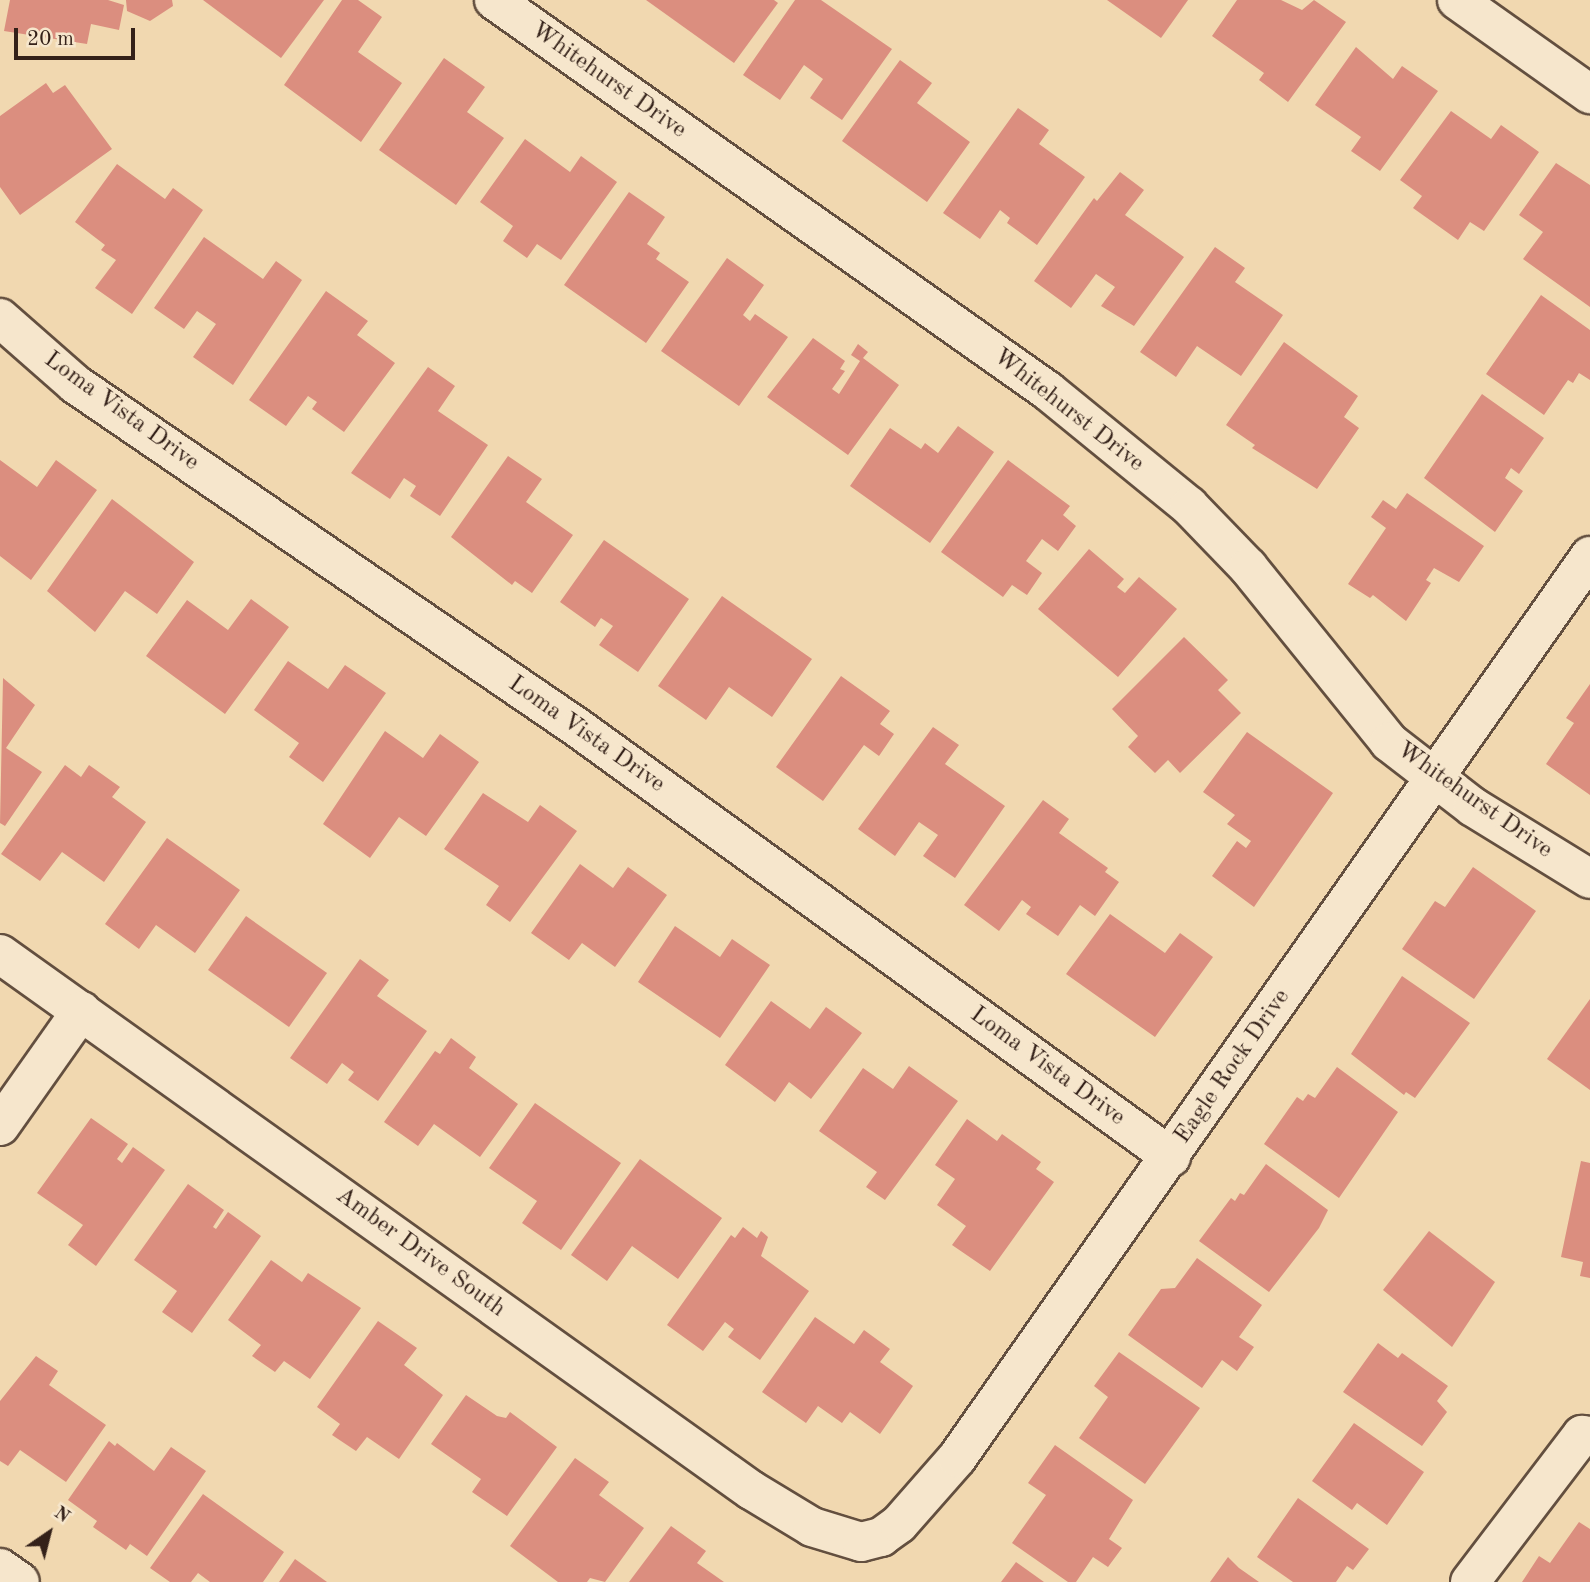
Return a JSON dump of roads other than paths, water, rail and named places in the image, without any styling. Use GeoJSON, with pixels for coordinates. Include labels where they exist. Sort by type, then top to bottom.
{"type":"FeatureCollection","features":[{"type":"Feature","properties":{"kind":"street","name":"Whitehurst Drive"},"geometry":{"type":"LineString","coordinates":[[494,0],[1048,391],[1189,506],[1248,567],[1389,742],[1473,807],[1590,879]]}},
{"type":"Feature","properties":{"kind":"street"},"geometry":{"type":"LineString","coordinates":[[1457,0],[1590,94]]}},
{"type":"Feature","properties":{"kind":"street","name":"Loma Vista Drive"},"geometry":{"type":"LineString","coordinates":[[0,318],[75,384],[578,728],[1171,1157]]}},
{"type":"Feature","properties":{"kind":"street","name":"Eagle Rock Drive"},"geometry":{"type":"LineString","coordinates":[[848,1538],[871,1540],[899,1524],[957,1458],[1171,1157],[1590,556]]}},
{"type":"Feature","properties":{"kind":"street","name":"Amber Drive South"},"geometry":{"type":"LineString","coordinates":[[0,954],[751,1490],[812,1527],[848,1538]]}},
{"type":"Feature","properties":{"kind":"street"},"geometry":{"type":"LineString","coordinates":[[0,1126],[81,1011]]}},
{"type":"Feature","properties":{"kind":"street"},"geometry":{"type":"LineString","coordinates":[[1470,1582],[1586,1436]]}},
{"type":"Feature","properties":{"kind":"street"},"geometry":{"type":"LineString","coordinates":[[0,1568],[20,1582]]}}]}
